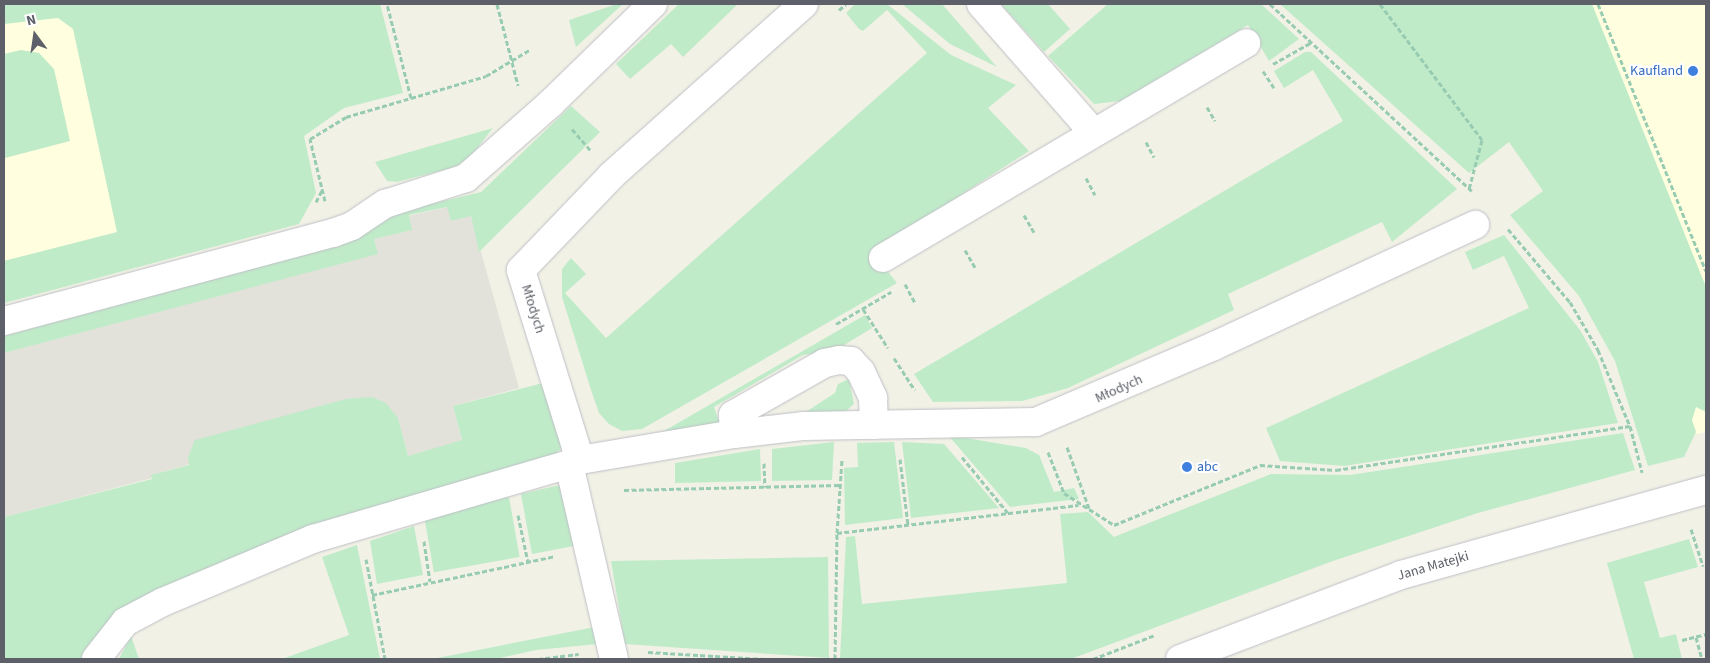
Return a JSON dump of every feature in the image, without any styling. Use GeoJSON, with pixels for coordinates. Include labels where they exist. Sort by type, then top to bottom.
{"type":"FeatureCollection","features":[{"type":"Feature","properties":{"kind":"street"},"geometry":{"type":"LineString","coordinates":[[4,321],[333,233],[352,226],[385,204],[466,178],[529,124],[653,4]]}},
{"type":"Feature","properties":{"kind":"street","name":"Młodych"},"geometry":{"type":"LineString","coordinates":[[613,655],[588,550],[574,462],[521,270],[612,175],[804,4]]}},
{"type":"Feature","properties":{"kind":"street"},"geometry":{"type":"LineString","coordinates":[[981,4],[1093,132]]}},
{"type":"Feature","properties":{"kind":"street"},"geometry":{"type":"LineString","coordinates":[[883,258],[1246,42]]}},
{"type":"Feature","properties":{"kind":"street","name":"Młodych"},"geometry":{"type":"LineString","coordinates":[[96,659],[125,622],[163,602],[313,539],[358,524],[574,462],[734,434],[803,426],[1036,422],[1214,346],[1485,220]]}},
{"type":"Feature","properties":{"kind":"street"},"geometry":{"type":"LineString","coordinates":[[734,434],[733,415],[825,363],[839,360],[851,361],[861,372],[873,398],[874,425]]}},
{"type":"Feature","properties":{"kind":"street","name":"Jana Matejki"},"geometry":{"type":"LineString","coordinates":[[1180,659],[1400,575],[1702,493]]}},
{"type":"Feature","properties":{"kind":"path"},"geometry":{"type":"LineString","coordinates":[[387,4],[412,98]]}},
{"type":"Feature","properties":{"kind":"path"},"geometry":{"type":"LineString","coordinates":[[496,4],[529,124]]}},
{"type":"Feature","properties":{"kind":"path"},"geometry":{"type":"LineString","coordinates":[[1270,4],[1469,189],[1485,220],[1570,302],[1598,350],[1630,426],[1641,469]]}},
{"type":"Feature","properties":{"kind":"path"},"geometry":{"type":"LineString","coordinates":[[1380,4],[1482,140],[1469,189]]}},
{"type":"Feature","properties":{"kind":"path"},"geometry":{"type":"LineString","coordinates":[[1598,4],[1706,271]]}},
{"type":"Feature","properties":{"kind":"path"},"geometry":{"type":"LineString","coordinates":[[333,233],[310,139],[346,117],[486,76],[531,49]]}},
{"type":"Feature","properties":{"kind":"path"},"geometry":{"type":"LineString","coordinates":[[550,104],[612,175]]}},
{"type":"Feature","properties":{"kind":"path"},"geometry":{"type":"LineString","coordinates":[[863,308],[937,425]]}},
{"type":"Feature","properties":{"kind":"path"},"geometry":{"type":"LineString","coordinates":[[1036,422],[1064,494],[1114,525],[1260,465],[1336,470],[1630,426]]}},
{"type":"Feature","properties":{"kind":"path"},"geometry":{"type":"LineString","coordinates":[[959,453],[1008,514]]}},
{"type":"Feature","properties":{"kind":"path"},"geometry":{"type":"LineString","coordinates":[[835,659],[837,533],[842,456]]}},
{"type":"Feature","properties":{"kind":"path"},"geometry":{"type":"LineString","coordinates":[[899,457],[908,525]]}},
{"type":"Feature","properties":{"kind":"path"},"geometry":{"type":"LineString","coordinates":[[622,490],[840,485]]}},
{"type":"Feature","properties":{"kind":"path"},"geometry":{"type":"LineString","coordinates":[[837,533],[1079,505]]}},
{"type":"Feature","properties":{"kind":"path"},"geometry":{"type":"LineString","coordinates":[[517,510],[528,562]]}},
{"type":"Feature","properties":{"kind":"path"},"geometry":{"type":"LineString","coordinates":[[358,524],[385,659]]}},
{"type":"Feature","properties":{"kind":"path"},"geometry":{"type":"LineString","coordinates":[[1691,528],[1702,566]]}},
{"type":"Feature","properties":{"kind":"path"},"geometry":{"type":"LineString","coordinates":[[423,536],[430,582]]}},
{"type":"Feature","properties":{"kind":"path"},"geometry":{"type":"LineString","coordinates":[[372,595],[588,550]]}},
{"type":"Feature","properties":{"kind":"path"},"geometry":{"type":"LineString","coordinates":[[1682,640],[1706,634]]}},
{"type":"Feature","properties":{"kind":"path"},"geometry":{"type":"LineString","coordinates":[[1696,637],[1702,659]]}},
{"type":"Feature","properties":{"kind":"path"},"geometry":{"type":"LineString","coordinates":[[538,659],[613,655],[766,659]]}},
{"type":"Feature","properties":{"kind":"shaded area"},"geometry":{"type":"Polygon","coordinates":[[[4,4],[80,4],[127,230],[4,261],[4,4]]]}},
{"type":"Feature","properties":{"kind":"shaded area"},"geometry":{"type":"Polygon","coordinates":[[[4,4],[380,4],[403,93],[344,108],[304,136],[316,193],[299,224],[4,303],[4,261],[117,232],[73,29],[58,18],[4,24],[4,4]]]}},
{"type":"Feature","properties":{"kind":"shaded area"},"geometry":{"type":"Polygon","coordinates":[[[617,4],[623,4],[576,47],[569,20],[617,4]]]}},
{"type":"Feature","properties":{"kind":"shaded area"},"geometry":{"type":"Polygon","coordinates":[[[679,4],[738,4],[683,57],[671,44],[630,79],[616,64],[679,4]]]}},
{"type":"Feature","properties":{"kind":"shaded area"},"geometry":{"type":"Polygon","coordinates":[[[855,4],[887,4],[951,55],[1016,85],[988,108],[1029,151],[872,252],[897,283],[642,429],[622,431],[609,424],[599,413],[562,297],[562,269],[571,258],[586,274],[565,293],[606,338],[927,53],[887,10],[863,31],[859,29],[846,13],[855,4]]]}},
{"type":"Feature","properties":{"kind":"shaded area"},"geometry":{"type":"Polygon","coordinates":[[[902,4],[942,4],[997,67],[950,44],[902,4]]]}},
{"type":"Feature","properties":{"kind":"shaded area"},"geometry":{"type":"Polygon","coordinates":[[[1001,4],[1048,4],[1070,29],[1044,52],[1001,4]]]}},
{"type":"Feature","properties":{"kind":"shaded area"},"geometry":{"type":"Polygon","coordinates":[[[1108,4],[1261,4],[1299,39],[1269,61],[1248,25],[1120,101],[1094,104],[1048,56],[1108,4]]]}},
{"type":"Feature","properties":{"kind":"shaded area"},"geometry":{"type":"Polygon","coordinates":[[[1280,4],[1592,4],[1706,287],[1706,412],[1696,407],[1692,420],[1696,432],[1684,457],[1648,466],[1615,361],[1579,296],[1510,215],[1543,191],[1509,142],[1469,173],[1280,4]]]}},
{"type":"Feature","properties":{"kind":"shaded area"},"geometry":{"type":"Polygon","coordinates":[[[1501,4],[1706,4],[1706,432],[1685,437],[1501,4]]]}},
{"type":"Feature","properties":{"kind":"shaded area"},"geometry":{"type":"Polygon","coordinates":[[[21,50],[39,53],[54,69],[70,141],[5,158],[4,54],[21,50]]]}},
{"type":"Feature","properties":{"kind":"shaded area"},"geometry":{"type":"Polygon","coordinates":[[[1305,52],[1311,52],[1457,189],[1392,242],[1382,222],[1228,294],[1234,310],[1068,388],[1022,401],[933,402],[914,374],[1343,121],[1313,70],[1284,88],[1274,71],[1305,52]]]}},
{"type":"Feature","properties":{"kind":"shaded area"},"geometry":{"type":"Polygon","coordinates":[[[571,106],[600,132],[479,252],[471,216],[451,221],[447,207],[409,215],[412,230],[374,239],[378,254],[4,353],[4,336],[299,256],[406,210],[481,192],[571,106]]]}},
{"type":"Feature","properties":{"kind":"shaded area"},"geometry":{"type":"Polygon","coordinates":[[[493,128],[471,156],[455,167],[397,182],[387,181],[375,162],[493,128]]]}},
{"type":"Feature","properties":{"kind":"shaded area"},"geometry":{"type":"Polygon","coordinates":[[[448,207],[471,216],[519,388],[453,406],[462,441],[408,456],[398,418],[190,464],[152,475],[152,478],[4,517],[4,353],[377,253],[374,239],[411,230],[408,216],[448,207]]]}},
{"type":"Feature","properties":{"kind":"shaded area"},"geometry":{"type":"Polygon","coordinates":[[[1504,235],[1580,330],[1598,362],[1618,423],[1344,466],[1280,461],[1266,428],[1529,308],[1504,256],[1473,270],[1465,252],[1504,235]]]}},
{"type":"Feature","properties":{"kind":"shaded area"},"geometry":{"type":"Polygon","coordinates":[[[865,315],[872,328],[836,350],[803,355],[714,407],[721,427],[652,438],[865,315]]]}},
{"type":"Feature","properties":{"kind":"shaded area"},"geometry":{"type":"Polygon","coordinates":[[[849,379],[854,404],[844,413],[804,413],[835,393],[838,384],[849,379]]]}},
{"type":"Feature","properties":{"kind":"shaded area"},"geometry":{"type":"Polygon","coordinates":[[[543,383],[568,432],[562,448],[549,460],[357,516],[83,659],[4,659],[4,517],[152,479],[151,475],[189,465],[188,457],[195,440],[346,399],[372,397],[386,403],[398,418],[408,456],[462,440],[453,406],[543,383]]]}},
{"type":"Feature","properties":{"kind":"shaded area"},"geometry":{"type":"Polygon","coordinates":[[[1623,433],[1635,470],[1478,513],[1333,561],[1071,659],[840,659],[846,537],[855,536],[862,604],[1067,583],[1060,514],[1088,512],[1114,537],[1271,474],[1350,475],[1623,433]]]}},
{"type":"Feature","properties":{"kind":"shaded area"},"geometry":{"type":"Polygon","coordinates":[[[948,435],[1026,448],[1039,455],[1054,492],[1074,488],[1079,499],[1010,507],[948,435]]]}},
{"type":"Feature","properties":{"kind":"shaded area"},"geometry":{"type":"Polygon","coordinates":[[[834,442],[832,480],[772,481],[772,449],[834,442]]]}},
{"type":"Feature","properties":{"kind":"shaded area"},"geometry":{"type":"Polygon","coordinates":[[[894,442],[903,518],[845,525],[844,468],[858,467],[857,443],[894,442]]]}},
{"type":"Feature","properties":{"kind":"shaded area"},"geometry":{"type":"Polygon","coordinates":[[[902,442],[944,444],[999,508],[911,518],[902,442]]]}},
{"type":"Feature","properties":{"kind":"shaded area"},"geometry":{"type":"Polygon","coordinates":[[[760,449],[761,481],[675,483],[675,463],[760,449]]]}},
{"type":"Feature","properties":{"kind":"shaded area"},"geometry":{"type":"Polygon","coordinates":[[[560,485],[579,545],[532,554],[521,494],[560,485]]]}},
{"type":"Feature","properties":{"kind":"shaded area"},"geometry":{"type":"Polygon","coordinates":[[[509,497],[520,557],[434,572],[423,512],[509,497]]]}},
{"type":"Feature","properties":{"kind":"shaded area"},"geometry":{"type":"Polygon","coordinates":[[[414,526],[423,575],[377,584],[370,541],[414,526]]]}},
{"type":"Feature","properties":{"kind":"shaded area"},"geometry":{"type":"Polygon","coordinates":[[[1689,539],[1698,567],[1644,582],[1660,638],[1676,634],[1682,659],[1634,659],[1607,563],[1689,539]]]}},
{"type":"Feature","properties":{"kind":"shaded area"},"geometry":{"type":"Polygon","coordinates":[[[357,545],[380,659],[282,659],[349,635],[322,557],[357,545]]]}},
{"type":"Feature","properties":{"kind":"shaded area"},"geometry":{"type":"Polygon","coordinates":[[[828,557],[829,658],[625,644],[611,561],[828,557]]]}},
{"type":"Feature","properties":{"kind":"shaded area"},"geometry":{"type":"Polygon","coordinates":[[[595,627],[598,644],[536,650],[496,659],[432,659],[595,627]]]}},
{"type":"Feature","properties":{"kind":"shaded area"},"geometry":{"type":"Polygon","coordinates":[[[131,636],[139,659],[119,659],[131,636]]]}},
{"type":"Feature","properties":{"kind":"place","name":"Kaufland"},"geometry":{"type":"Point","coordinates":[1693,71]}},
{"type":"Feature","properties":{"kind":"place","name":"abc"},"geometry":{"type":"Point","coordinates":[1187,467]}}]}
